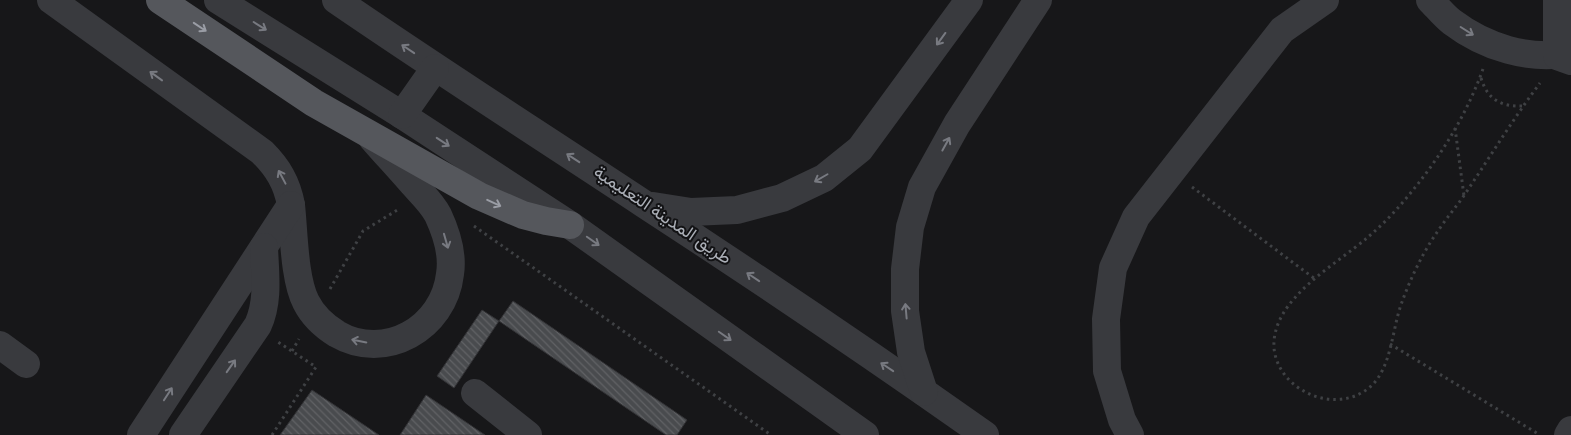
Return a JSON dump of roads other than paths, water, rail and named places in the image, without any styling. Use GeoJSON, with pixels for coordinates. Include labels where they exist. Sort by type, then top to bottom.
{"type":"FeatureCollection","features":[{"type":"Feature","properties":{"kind":"main road"},"geometry":{"type":"LineString","coordinates":[[160,0],[314,103],[479,196],[539,219],[570,225]]}},
{"type":"Feature","properties":{"kind":"street"},"geometry":{"type":"LineString","coordinates":[[51,0],[262,152],[278,170],[285,182],[291,205],[299,285],[305,302],[314,316],[328,329],[344,338],[361,343],[379,344],[397,340],[414,333],[428,322],[439,307],[447,291],[450,255],[438,214],[368,134]]}},
{"type":"Feature","properties":{"kind":"street"},"geometry":{"type":"LineString","coordinates":[[218,0],[402,115],[570,225],[865,435]]}},
{"type":"Feature","properties":{"kind":"street","name":"طريق المدينة التعليمية"},"geometry":{"type":"LineString","coordinates":[[336,0],[435,68],[645,204],[985,435]]}},
{"type":"Feature","properties":{"kind":"street"},"geometry":{"type":"LineString","coordinates":[[645,204],[691,212],[737,210],[782,198],[824,178],[860,149],[970,0]]}},
{"type":"Feature","properties":{"kind":"street"},"geometry":{"type":"LineString","coordinates":[[924,392],[912,352],[905,311],[904,269],[910,227],[922,187],[957,124],[1038,0]]}},
{"type":"Feature","properties":{"kind":"street"},"geometry":{"type":"LineString","coordinates":[[1130,435],[1122,420],[1107,371],[1106,319],[1113,268],[1136,217],[1282,30],[1325,0]]}},
{"type":"Feature","properties":{"kind":"street"},"geometry":{"type":"LineString","coordinates":[[1430,0],[1450,21],[1483,41],[1519,53],[1565,57],[1557,0]]}},
{"type":"Feature","properties":{"kind":"street"},"geometry":{"type":"LineString","coordinates":[[402,115],[435,68]]}},
{"type":"Feature","properties":{"kind":"street"},"geometry":{"type":"LineString","coordinates":[[141,435],[291,205]]}},
{"type":"Feature","properties":{"kind":"street"},"geometry":{"type":"LineString","coordinates":[[183,435],[263,315],[265,303],[264,248]]}},
{"type":"Feature","properties":{"kind":"street"},"geometry":{"type":"LineString","coordinates":[[0,345],[26,364]]}},
{"type":"Feature","properties":{"kind":"street"},"geometry":{"type":"LineString","coordinates":[[475,393],[528,435]]}},
{"type":"Feature","properties":{"kind":"street"},"geometry":{"type":"LineString","coordinates":[[1568,435],[1571,430]]}}]}
